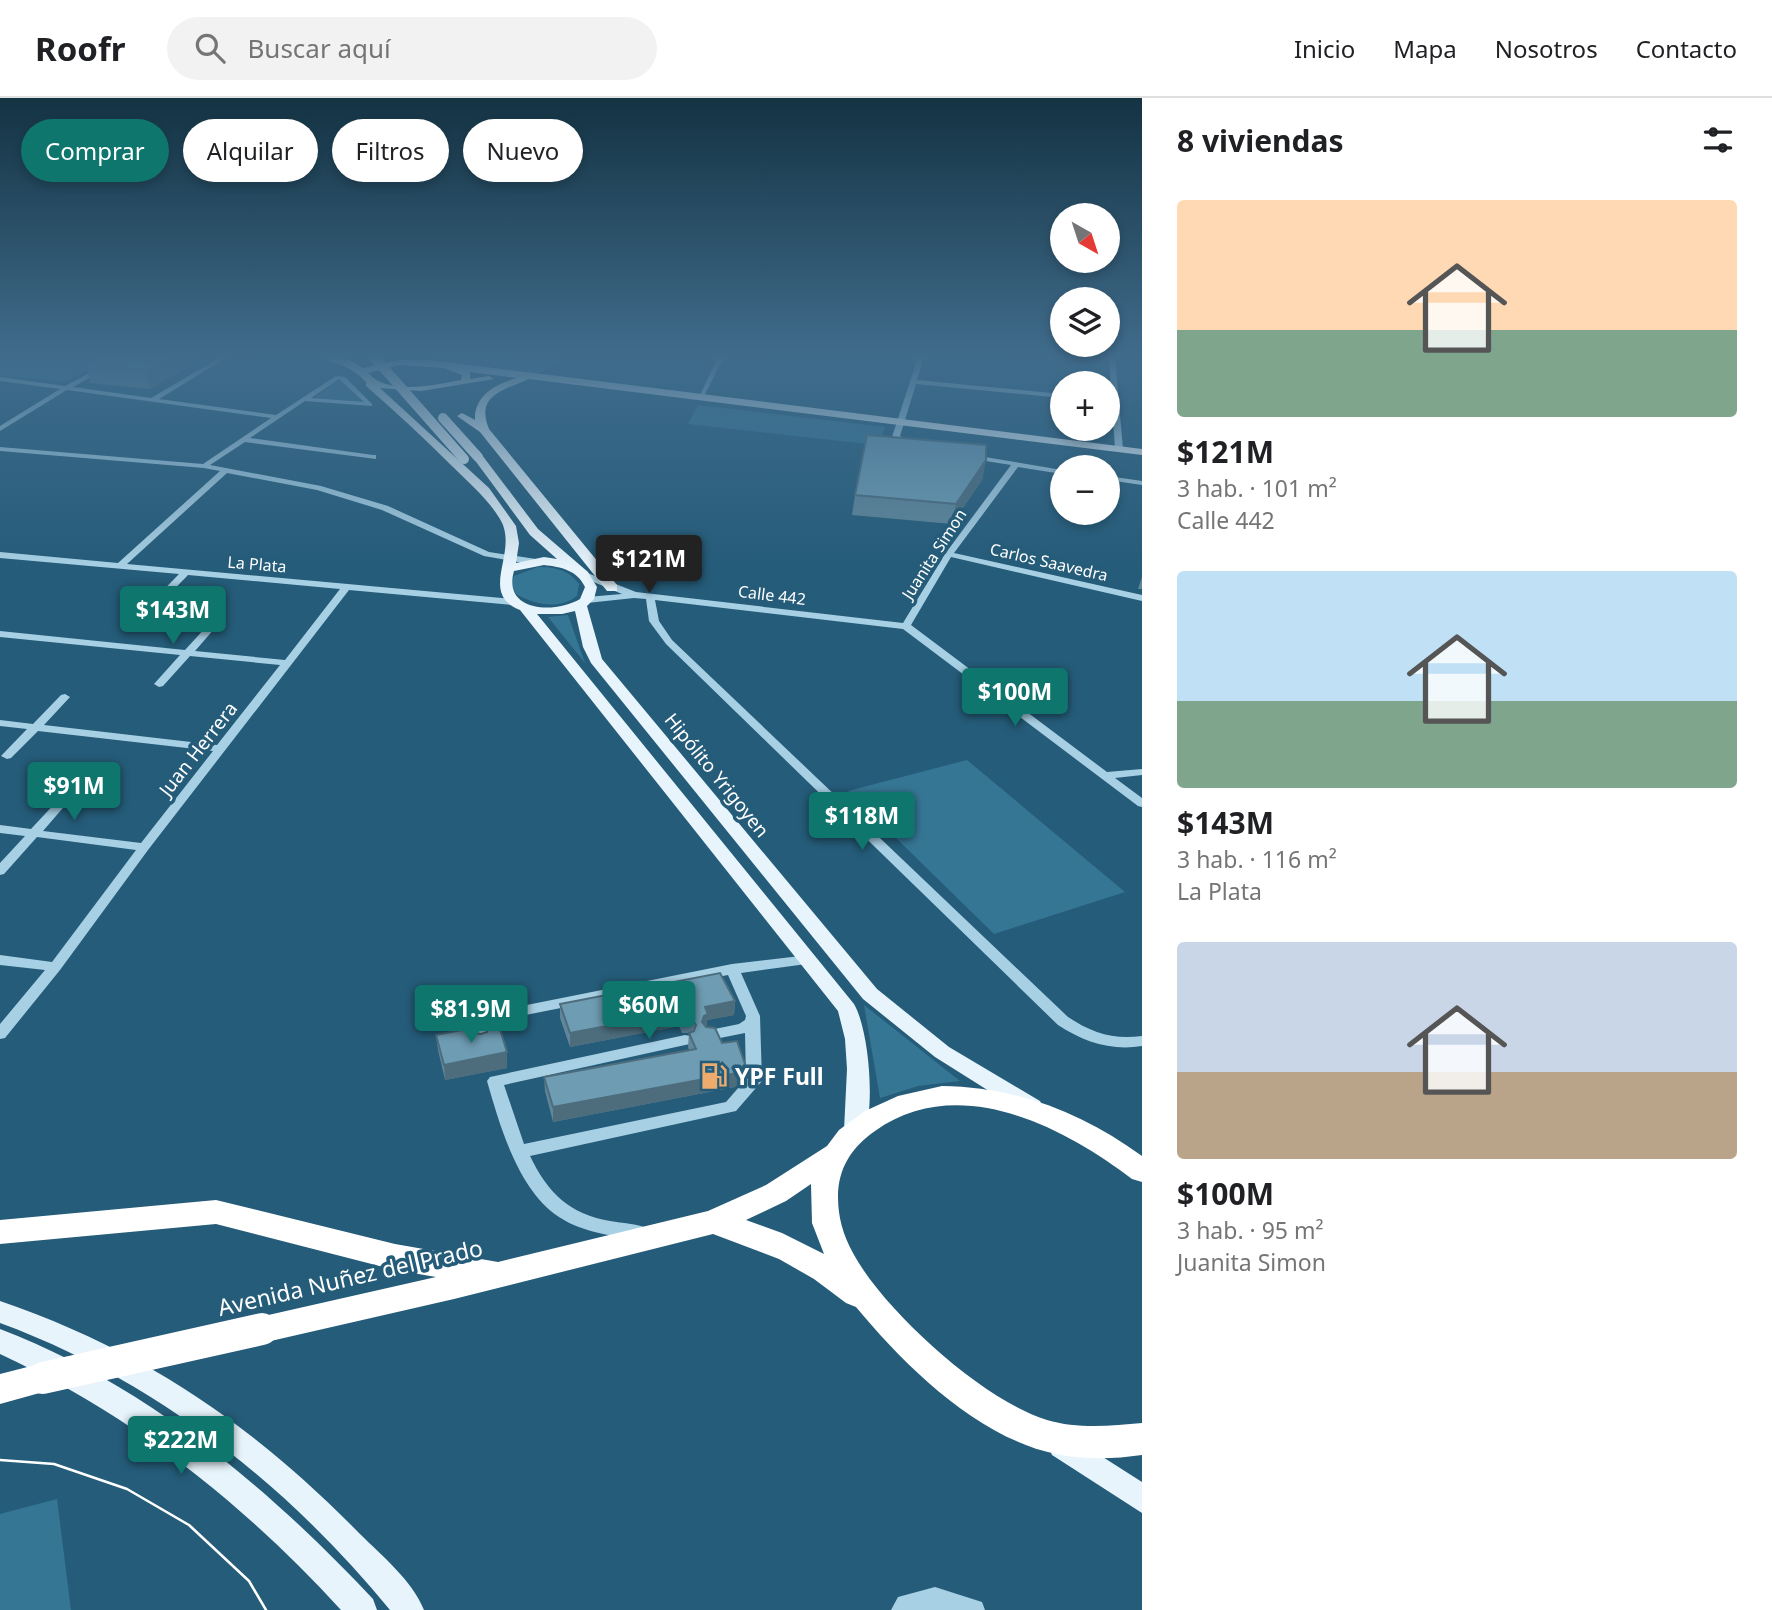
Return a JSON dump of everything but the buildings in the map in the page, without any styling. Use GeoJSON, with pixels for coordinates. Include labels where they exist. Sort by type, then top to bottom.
{"type":"FeatureCollection","features":[{"type":"Feature","properties":{"kind":"highway"},"geometry":{"type":"LineString","coordinates":[[1136,1162],[1041,1112],[991,1098],[954,1094],[926,1097],[895,1105],[855,1130],[834,1154],[825,1184],[824,1207],[829,1235],[844,1265],[880,1314],[915,1350],[959,1387],[988,1407],[1047,1436],[1110,1444],[1142,1439]]}},
{"type":"Feature","properties":{"kind":"highway","name":"Avenida Nuñez del Prado"},"geometry":{"type":"LineString","coordinates":[[0,1389],[501,1274],[713,1222],[776,1193],[834,1154]]}},
{"type":"Feature","properties":{"kind":"highway"},"geometry":{"type":"LineString","coordinates":[[0,1232],[216,1212],[395,1257],[501,1274]]}},
{"type":"Feature","properties":{"kind":"highway","name":"Avenida Nuñez del Prado"},"geometry":{"type":"LineString","coordinates":[[713,1222],[745,1230],[784,1246],[816,1264],[880,1314]]}},
{"type":"Feature","properties":{"kind":"main road"},"geometry":{"type":"LineString","coordinates":[[418,428],[491,498]]}},
{"type":"Feature","properties":{"kind":"main road"},"geometry":{"type":"LineString","coordinates":[[435,428],[464,460],[514,532],[515,542],[503,581],[504,590],[519,605],[847,1009],[856,1033],[858,1099],[855,1130]]}},
{"type":"Feature","properties":{"kind":"main road"},"geometry":{"type":"LineString","coordinates":[[452,428],[507,492],[534,532],[580,571]]}},
{"type":"Feature","properties":{"kind":"main road"},"geometry":{"type":"LineString","coordinates":[[471,428],[494,455],[507,492]]}},
{"type":"Feature","properties":{"kind":"main road"},"geometry":{"type":"LineString","coordinates":[[480,428],[612,588]]}},
{"type":"Feature","properties":{"kind":"main road"},"geometry":{"type":"LineString","coordinates":[[946,428],[1142,452]]}},
{"type":"Feature","properties":{"kind":"main road"},"geometry":{"type":"LineString","coordinates":[[510,564],[554,562],[580,571]]}},
{"type":"Feature","properties":{"kind":"main road","name":"Hipólito Yrigoyen"},"geometry":{"type":"LineString","coordinates":[[580,571],[591,587],[583,603],[590,647],[596,660],[870,994],[942,1052],[1041,1112]]}},
{"type":"Feature","properties":{"kind":"main road"},"geometry":{"type":"LineString","coordinates":[[519,605],[546,610],[583,603]]}},
{"type":"Feature","properties":{"kind":"main road"},"geometry":{"type":"LineString","coordinates":[[0,1312],[65,1335],[103,1356],[165,1392],[248,1450],[333,1526],[409,1610]]}},
{"type":"Feature","properties":{"kind":"main road"},"geometry":{"type":"LineString","coordinates":[[0,1342],[37,1357],[98,1390],[211,1468],[273,1517],[362,1610]]}},
{"type":"Feature","properties":{"kind":"main road"},"geometry":{"type":"LineString","coordinates":[[1047,1436],[1142,1499]]}},
{"type":"Feature","properties":{"kind":"street"},"geometry":{"type":"LineString","coordinates":[[204,466],[262,428]]}},
{"type":"Feature","properties":{"kind":"street"},"geometry":{"type":"LineString","coordinates":[[899,428],[896,437],[901,442],[924,448]]}},
{"type":"Feature","properties":{"kind":"street"},"geometry":{"type":"LineString","coordinates":[[244,440],[373,457]]}},
{"type":"Feature","properties":{"kind":"street"},"geometry":{"type":"LineString","coordinates":[[1118,441],[1119,449]]}},
{"type":"Feature","properties":{"kind":"street"},"geometry":{"type":"LineString","coordinates":[[0,449],[227,469],[347,496],[414,520],[510,564]]}},
{"type":"Feature","properties":{"kind":"street"},"geometry":{"type":"LineString","coordinates":[[963,455],[1050,470]]}},
{"type":"Feature","properties":{"kind":"street","name":"Juanita Simon"},"geometry":{"type":"LineString","coordinates":[[1015,465],[949,554],[906,626],[1142,804]]}},
{"type":"Feature","properties":{"kind":"street"},"geometry":{"type":"LineString","coordinates":[[120,566],[227,469]]}},
{"type":"Feature","properties":{"kind":"street"},"geometry":{"type":"LineString","coordinates":[[1120,480],[1142,484]]}},
{"type":"Feature","properties":{"kind":"street","name":"Carlos Saavedra"},"geometry":{"type":"LineString","coordinates":[[949,554],[1142,598]]}},
{"type":"Feature","properties":{"kind":"street","name":"La Plata"},"geometry":{"type":"LineString","coordinates":[[0,555],[347,586],[519,605]]}},
{"type":"Feature","properties":{"kind":"street","name":"Calle 442"},"geometry":{"type":"LineString","coordinates":[[580,571],[612,588],[634,595]]}},
{"type":"Feature","properties":{"kind":"street"},"geometry":{"type":"LineString","coordinates":[[152,607],[186,572]]}},
{"type":"Feature","properties":{"kind":"street","name":"Juan Herrera"},"geometry":{"type":"LineString","coordinates":[[0,1034],[55,967],[144,847],[347,586]]}},
{"type":"Feature","properties":{"kind":"street","name":"Calle 442"},"geometry":{"type":"LineString","coordinates":[[583,603],[634,595],[650,596],[906,626]]}},
{"type":"Feature","properties":{"kind":"street"},"geometry":{"type":"LineString","coordinates":[[650,596],[654,621],[670,642],[1063,1021],[1081,1034],[1098,1040],[1129,1044],[1142,1041]]}},
{"type":"Feature","properties":{"kind":"street"},"geometry":{"type":"LineString","coordinates":[[159,684],[210,628]]}},
{"type":"Feature","properties":{"kind":"street"},"geometry":{"type":"LineString","coordinates":[[0,634],[289,663]]}},
{"type":"Feature","properties":{"kind":"street"},"geometry":{"type":"LineString","coordinates":[[7,756],[65,697]]}},
{"type":"Feature","properties":{"kind":"street"},"geometry":{"type":"LineString","coordinates":[[0,723],[220,749]]}},
{"type":"Feature","properties":{"kind":"street"},"geometry":{"type":"LineString","coordinates":[[1105,776],[1142,772]]}},
{"type":"Feature","properties":{"kind":"street"},"geometry":{"type":"LineString","coordinates":[[0,872],[62,802]]}},
{"type":"Feature","properties":{"kind":"street"},"geometry":{"type":"LineString","coordinates":[[0,829],[144,847]]}},
{"type":"Feature","properties":{"kind":"street"},"geometry":{"type":"LineString","coordinates":[[0,960],[55,967]]}},
{"type":"Feature","properties":{"kind":"street"},"geometry":{"type":"LineString","coordinates":[[481,1042],[477,1023],[481,1019],[732,969],[809,960]]}},
{"type":"Feature","properties":{"kind":"street"},"geometry":{"type":"LineString","coordinates":[[685,1040],[493,1076],[518,1152],[731,1107],[754,1081],[754,1016],[732,969]]}},
{"type":"Feature","properties":{"kind":"street"},"geometry":{"type":"LineString","coordinates":[[710,1035],[743,1028],[752,1023]]}},
{"type":"Feature","properties":{"kind":"street"},"geometry":{"type":"LineString","coordinates":[[902,1610],[906,1605],[935,1598],[974,1610]]}},
{"type":"Feature","properties":{"kind":"lane"},"geometry":{"type":"LineString","coordinates":[[518,1152],[551,1201],[564,1212],[595,1226],[660,1236]]}},
{"type":"Feature","properties":{"kind":"shaded area"},"geometry":{"type":"Polygon","coordinates":[[[720,428],[885,428],[877,445],[720,428]]]}},
{"type":"Feature","properties":{"kind":"shaded area"},"geometry":{"type":"Polygon","coordinates":[[[538,567],[556,569],[571,575],[579,584],[577,596],[563,603],[547,604],[516,594],[511,583],[514,576],[538,567]]]}},
{"type":"Feature","properties":{"kind":"shaded area"},"geometry":{"type":"Polygon","coordinates":[[[568,615],[585,663],[548,617],[568,615]]]}},
{"type":"Feature","properties":{"kind":"shaded area"},"geometry":{"type":"Polygon","coordinates":[[[967,760],[1125,892],[994,934],[848,791],[967,760]]]}},
{"type":"Feature","properties":{"kind":"shaded area"},"geometry":{"type":"Polygon","coordinates":[[[864,1005],[960,1081],[918,1086],[880,1098],[864,1005]]]}},
{"type":"Feature","properties":{"kind":"shaded area"},"geometry":{"type":"Polygon","coordinates":[[[57,1499],[71,1610],[0,1610],[0,1514],[57,1499]]]}},
{"type":"Feature","properties":{"kind":"tram line"},"geometry":{"type":"LineString","coordinates":[[0,1460],[54,1464],[127,1489],[189,1525],[249,1581],[266,1610]]}},
{"type":"Feature","properties":{"kind":"place","name":"YPF Full"},"geometry":{"type":"Point","coordinates":[714,1076]}}]}
